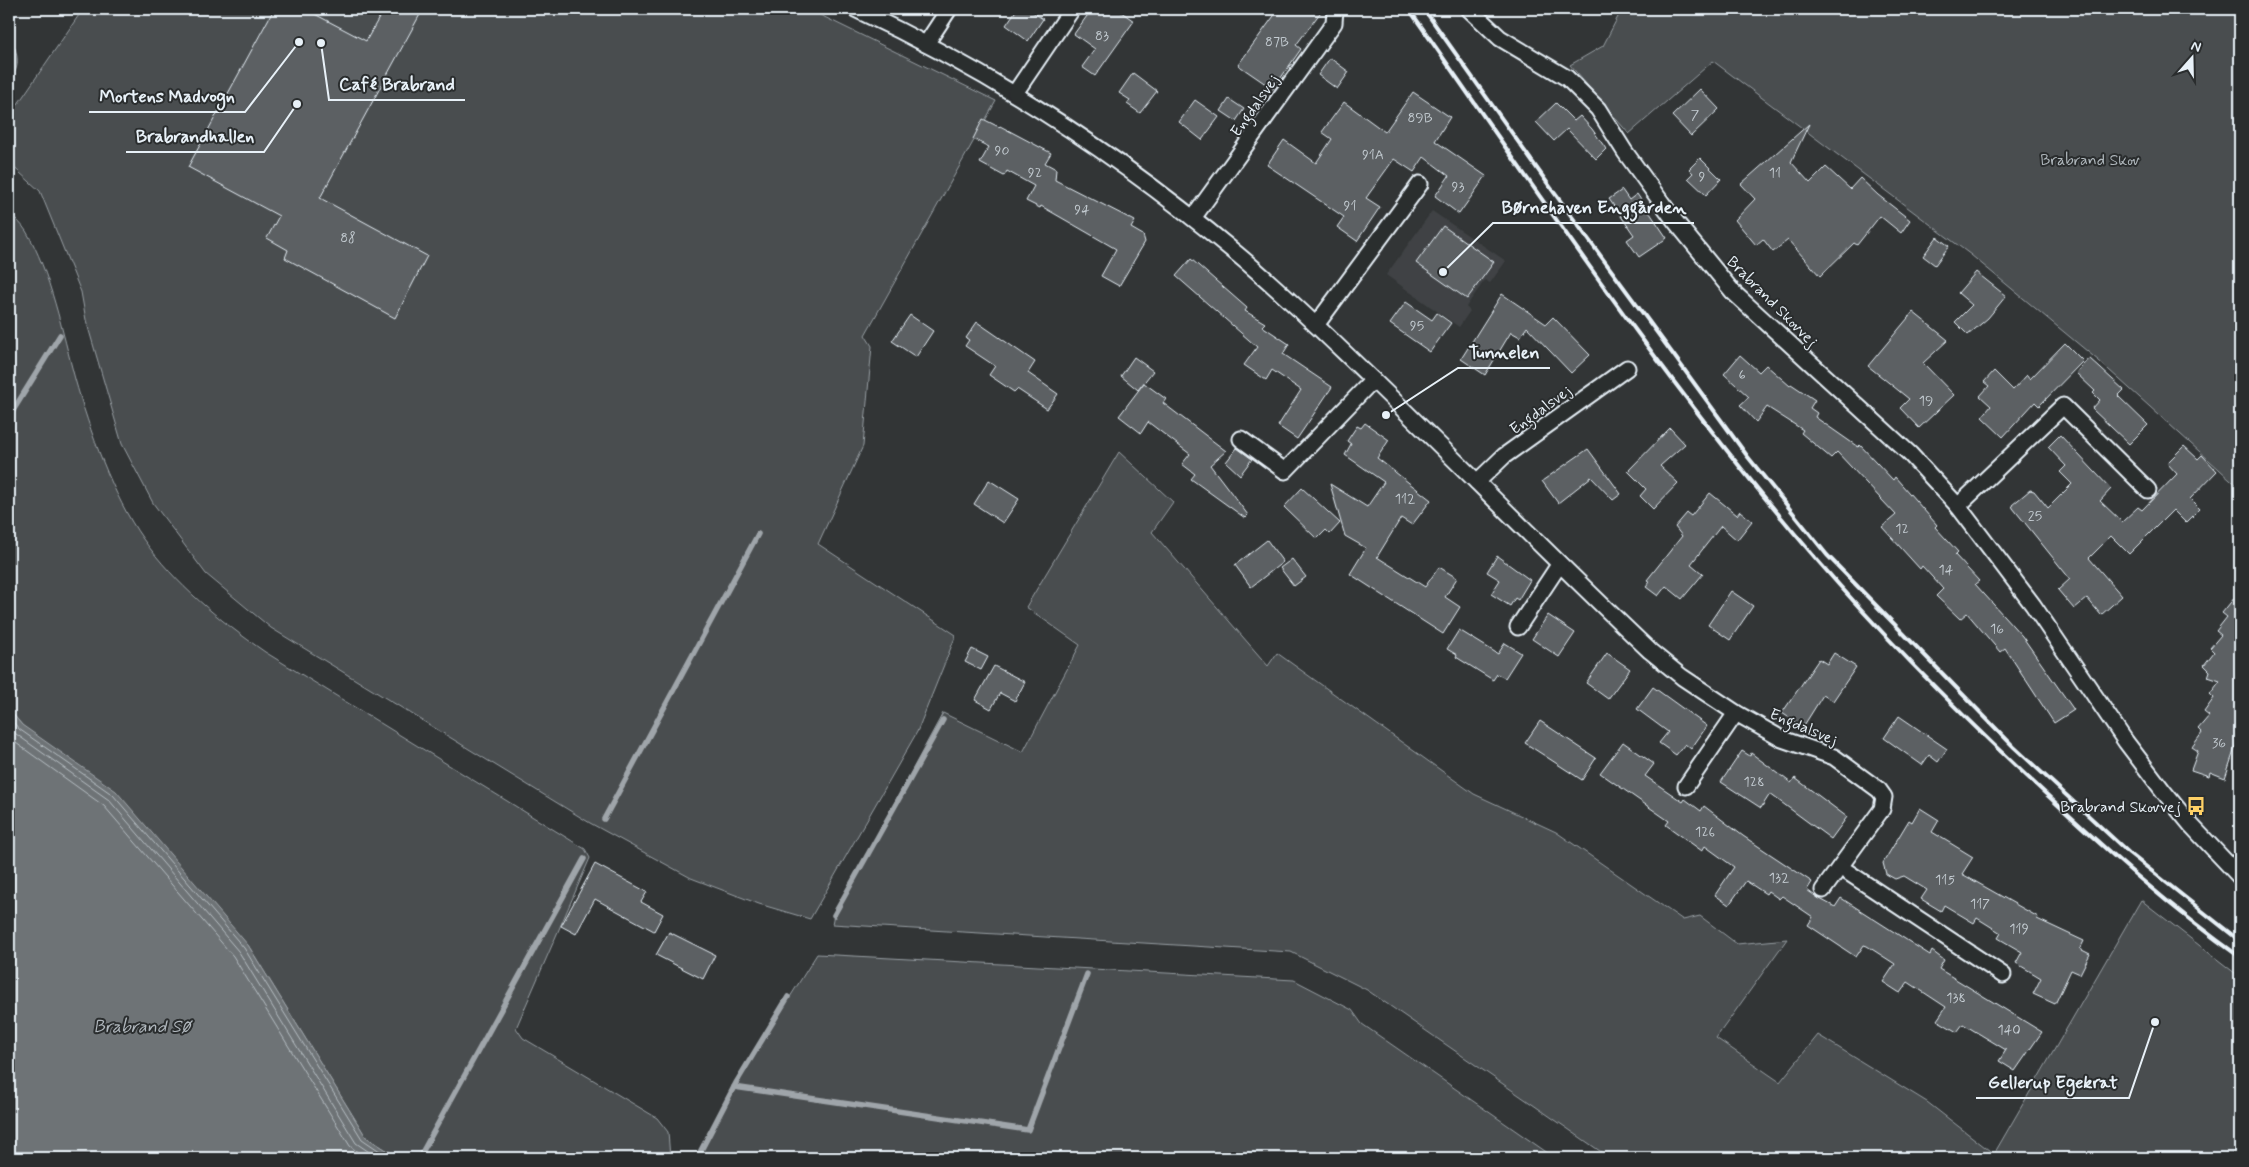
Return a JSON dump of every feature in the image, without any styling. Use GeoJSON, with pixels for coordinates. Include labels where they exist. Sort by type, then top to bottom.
{"type":"FeatureCollection","features":[{"type":"Feature","properties":{"kind":"street","name":"Engdalsvej"},"geometry":{"type":"LineString","coordinates":[[855,9],[926,44],[1015,93],[1116,159],[1193,218],[1265,278],[1373,380],[1559,565],[1650,651],[1682,677],[1736,713],[1782,739],[1834,757],[1879,790],[1884,797],[1882,810],[1823,890]]}},
{"type":"Feature","properties":{"kind":"street"},"geometry":{"type":"LineString","coordinates":[[926,44],[949,9]]}},
{"type":"Feature","properties":{"kind":"street"},"geometry":{"type":"LineString","coordinates":[[1015,93],[1072,9]]}},
{"type":"Feature","properties":{"kind":"street","name":"Engdalsvej"},"geometry":{"type":"LineString","coordinates":[[1193,218],[1334,23],[1335,9]]}},
{"type":"Feature","properties":{"kind":"street","name":"Brabrand Skovvej"},"geometry":{"type":"LineString","coordinates":[[1469,9],[1500,38],[1567,78],[1598,109],[1625,152],[1675,221],[1733,292],[1910,454],[1958,506],[2033,605],[2126,742],[2164,792],[2191,825],[2240,877]]}},
{"type":"Feature","properties":{"kind":"street"},"geometry":{"type":"LineString","coordinates":[[1316,325],[1420,184]]}},
{"type":"Feature","properties":{"kind":"street","name":"Engdalsvej"},"geometry":{"type":"LineString","coordinates":[[1477,482],[1504,456],[1627,368]]}},
{"type":"Feature","properties":{"kind":"street"},"geometry":{"type":"LineString","coordinates":[[1241,439],[1285,471],[1373,380]]}},
{"type":"Feature","properties":{"kind":"street"},"geometry":{"type":"LineString","coordinates":[[1958,506],[2063,406],[2148,490]]}},
{"type":"Feature","properties":{"kind":"street"},"geometry":{"type":"LineString","coordinates":[[1518,627],[1559,565]]}},
{"type":"Feature","properties":{"kind":"street"},"geometry":{"type":"LineString","coordinates":[[1686,786],[1736,713]]}},
{"type":"Feature","properties":{"kind":"street"},"geometry":{"type":"LineString","coordinates":[[1840,867],[2003,975]]}},
{"type":"Feature","properties":{"kind":"shaded area"},"geometry":{"type":"Polygon","coordinates":[[[1432,211],[1506,261],[1490,283],[1485,280],[1470,301],[1466,307],[1470,311],[1459,327],[1386,275],[1432,211]]]}},
{"type":"Feature","properties":{"kind":"green space"},"geometry":{"type":"Polygon","coordinates":[[[83,9],[808,9],[996,101],[865,335],[872,346],[863,446],[818,544],[956,635],[917,732],[810,919],[759,904],[691,878],[590,823],[271,628],[206,574],[153,503],[122,444],[86,320],[81,292],[40,191],[9,163],[9,117],[83,9]]]}},
{"type":"Feature","properties":{"kind":"green space","name":"Brabrand Skov"},"geometry":{"type":"Polygon","coordinates":[[[1622,9],[2240,9],[2240,488],[2099,361],[1971,255],[1713,61],[1629,134],[1570,65],[1603,46],[1622,9]]]}},
{"type":"Feature","properties":{"kind":"green space"},"geometry":{"type":"Polygon","coordinates":[[[9,211],[26,231],[42,264],[55,303],[87,419],[112,483],[143,539],[170,572],[199,601],[265,652],[585,849],[590,858],[516,1028],[523,1038],[657,1118],[668,1132],[670,1158],[399,1158],[366,1137],[248,945],[22,725],[9,709],[9,211]]]}},
{"type":"Feature","properties":{"kind":"green space"},"geometry":{"type":"Polygon","coordinates":[[[1119,452],[1173,502],[1152,532],[1268,666],[1277,653],[1474,794],[1556,832],[1683,920],[1700,916],[1737,944],[1787,939],[1716,1038],[1780,1082],[1818,1035],[1927,1102],[1994,1154],[2141,900],[2240,977],[2240,1158],[1610,1158],[1367,990],[1291,952],[832,924],[834,914],[943,713],[1023,752],[1080,645],[1026,607],[1119,452]]]}},
{"type":"Feature","properties":{"kind":"green space"},"geometry":{"type":"Polygon","coordinates":[[[817,954],[1294,980],[1352,1010],[1362,1024],[1555,1158],[697,1158],[736,1083],[817,954]]]}},
{"type":"Feature","properties":{"kind":"water"},"geometry":{"type":"Polygon","coordinates":[[[9,46],[15,48],[17,62],[16,69],[9,81],[9,46]]]}},
{"type":"Feature","properties":{"kind":"water","name":"Brabrand Sø"},"geometry":{"type":"Polygon","coordinates":[[[9,710],[22,725],[116,791],[248,945],[366,1137],[399,1158],[9,1158],[9,710]]]}},
{"type":"Feature","properties":{"kind":"building"},"geometry":{"type":"Polygon","coordinates":[[[274,9],[305,9],[366,41],[384,9],[423,9],[320,198],[427,256],[395,318],[285,258],[288,250],[267,238],[279,216],[188,167],[274,9]]]}},
{"type":"Feature","properties":{"kind":"building"},"geometry":{"type":"Polygon","coordinates":[[[1017,9],[1028,9],[1043,19],[1028,41],[1006,25],[1017,9]]]}},
{"type":"Feature","properties":{"kind":"building"},"geometry":{"type":"Polygon","coordinates":[[[1092,9],[1117,9],[1134,21],[1095,76],[1082,67],[1095,49],[1074,34],[1092,9]]]}},
{"type":"Feature","properties":{"kind":"building"},"geometry":{"type":"Polygon","coordinates":[[[1279,9],[1323,9],[1296,45],[1301,49],[1273,89],[1238,65],[1279,9]]]}},
{"type":"Feature","properties":{"kind":"building"},"geometry":{"type":"Polygon","coordinates":[[[1330,58],[1349,72],[1337,89],[1318,75],[1330,58]]]}},
{"type":"Feature","properties":{"kind":"building"},"geometry":{"type":"Polygon","coordinates":[[[1133,73],[1157,91],[1140,113],[1127,104],[1130,100],[1119,93],[1133,73]]]}},
{"type":"Feature","properties":{"kind":"building"},"geometry":{"type":"Polygon","coordinates":[[[1700,89],[1719,109],[1691,136],[1672,116],[1700,89]]]}},
{"type":"Feature","properties":{"kind":"building"},"geometry":{"type":"Polygon","coordinates":[[[1413,92],[1450,117],[1435,141],[1486,176],[1459,214],[1435,196],[1449,176],[1424,157],[1414,172],[1394,159],[1366,198],[1380,207],[1357,241],[1337,227],[1344,217],[1267,165],[1284,140],[1316,163],[1332,139],[1322,132],[1344,102],[1385,132],[1413,92]]]}},
{"type":"Feature","properties":{"kind":"building"},"geometry":{"type":"Polygon","coordinates":[[[1229,99],[1244,109],[1236,121],[1221,111],[1229,99]]]}},
{"type":"Feature","properties":{"kind":"building"},"geometry":{"type":"Polygon","coordinates":[[[1195,100],[1219,117],[1202,140],[1179,122],[1195,100]]]}},
{"type":"Feature","properties":{"kind":"building"},"geometry":{"type":"Polygon","coordinates":[[[1556,103],[1574,121],[1580,116],[1592,129],[1606,149],[1596,159],[1567,129],[1554,141],[1536,122],[1556,103]]]}},
{"type":"Feature","properties":{"kind":"building"},"geometry":{"type":"Polygon","coordinates":[[[983,119],[1051,153],[1045,163],[1056,169],[1055,180],[1135,221],[1131,228],[1143,235],[1145,242],[1119,286],[1101,276],[1116,249],[1041,206],[1040,208],[1026,201],[1034,186],[1007,171],[1004,176],[980,163],[989,147],[973,139],[983,119]]]}},
{"type":"Feature","properties":{"kind":"building"},"geometry":{"type":"Polygon","coordinates":[[[1809,124],[1791,162],[1810,183],[1826,167],[1850,189],[1860,178],[1910,220],[1901,233],[1880,216],[1857,245],[1854,243],[1820,276],[1788,240],[1773,252],[1763,239],[1756,245],[1735,220],[1755,199],[1741,184],[1809,124]]]}},
{"type":"Feature","properties":{"kind":"building"},"geometry":{"type":"Polygon","coordinates":[[[1700,158],[1721,179],[1706,195],[1688,178],[1693,173],[1689,169],[1700,158]]]}},
{"type":"Feature","properties":{"kind":"building"},"geometry":{"type":"Polygon","coordinates":[[[1622,190],[1629,200],[1637,194],[1667,238],[1639,257],[1627,240],[1634,235],[1609,199],[1622,190]]]}},
{"type":"Feature","properties":{"kind":"building"},"geometry":{"type":"Polygon","coordinates":[[[1443,226],[1494,262],[1467,299],[1416,263],[1443,226]]]}},
{"type":"Feature","properties":{"kind":"building"},"geometry":{"type":"Polygon","coordinates":[[[1937,237],[1949,246],[1935,265],[1923,256],[1937,237]]]}},
{"type":"Feature","properties":{"kind":"building"},"geometry":{"type":"Polygon","coordinates":[[[1191,259],[1247,308],[1245,311],[1265,323],[1262,326],[1289,344],[1283,354],[1332,387],[1297,439],[1278,426],[1301,390],[1272,370],[1266,380],[1244,365],[1257,347],[1176,276],[1191,259]]]}},
{"type":"Feature","properties":{"kind":"building"},"geometry":{"type":"Polygon","coordinates":[[[1976,272],[2006,296],[1988,318],[1968,335],[1955,322],[1972,305],[1958,293],[1976,272]]]}},
{"type":"Feature","properties":{"kind":"building"},"geometry":{"type":"Polygon","coordinates":[[[1502,294],[1546,324],[1553,317],[1590,355],[1571,373],[1527,327],[1520,337],[1511,332],[1485,375],[1461,359],[1502,294]]]}},
{"type":"Feature","properties":{"kind":"building"},"geometry":{"type":"Polygon","coordinates":[[[1406,302],[1432,320],[1437,313],[1451,323],[1430,352],[1390,324],[1406,302]]]}},
{"type":"Feature","properties":{"kind":"building"},"geometry":{"type":"Polygon","coordinates":[[[1913,312],[1948,340],[1923,363],[1954,395],[1919,428],[1900,408],[1909,399],[1868,366],[1913,312]]]}},
{"type":"Feature","properties":{"kind":"building"},"geometry":{"type":"Polygon","coordinates":[[[910,315],[933,331],[916,357],[892,341],[910,315]]]}},
{"type":"Feature","properties":{"kind":"building"},"geometry":{"type":"Polygon","coordinates":[[[977,322],[1035,362],[1028,373],[1058,394],[1047,409],[1017,389],[1014,392],[989,375],[995,366],[965,346],[969,340],[966,338],[977,322]]]}},
{"type":"Feature","properties":{"kind":"building"},"geometry":{"type":"Polygon","coordinates":[[[2065,343],[2083,361],[2039,406],[2035,402],[2003,437],[1982,417],[1991,406],[1980,396],[1989,386],[1984,382],[1994,371],[2013,390],[2027,375],[2030,379],[2065,343]]]}},
{"type":"Feature","properties":{"kind":"building"},"geometry":{"type":"Polygon","coordinates":[[[1740,355],[1759,372],[1766,365],[1790,386],[1791,384],[1815,400],[1810,408],[1817,413],[1815,417],[1858,447],[1860,445],[1893,480],[1895,477],[1937,525],[1935,527],[1958,552],[1955,555],[1979,581],[1975,584],[2022,636],[2074,710],[2054,723],[2005,648],[2000,652],[1967,613],[1960,619],[1936,596],[1943,589],[1922,566],[1920,569],[1882,527],[1896,515],[1837,452],[1831,458],[1801,433],[1803,430],[1767,407],[1756,422],[1740,405],[1749,397],[1724,374],[1740,355]]]}},
{"type":"Feature","properties":{"kind":"building"},"geometry":{"type":"Polygon","coordinates":[[[1134,357],[1153,371],[1138,390],[1121,376],[1134,357]]]}},
{"type":"Feature","properties":{"kind":"building"},"geometry":{"type":"Polygon","coordinates":[[[2089,358],[2124,390],[2118,396],[2148,425],[2129,444],[2092,409],[2100,400],[2093,393],[2095,391],[2076,373],[2089,358]]]}},
{"type":"Feature","properties":{"kind":"building"},"geometry":{"type":"Polygon","coordinates":[[[1144,383],[1166,399],[1163,403],[1226,451],[1210,465],[1248,515],[1245,518],[1191,479],[1195,474],[1182,464],[1190,454],[1148,422],[1141,433],[1119,416],[1144,383]]]}},
{"type":"Feature","properties":{"kind":"building"},"geometry":{"type":"Polygon","coordinates":[[[1365,423],[1389,440],[1377,458],[1431,500],[1412,525],[1401,518],[1377,557],[1425,587],[1439,567],[1457,578],[1445,597],[1460,607],[1443,634],[1350,574],[1366,548],[1345,536],[1330,484],[1367,507],[1384,482],[1345,455],[1351,444],[1347,441],[1357,426],[1361,428],[1365,423]]]}},
{"type":"Feature","properties":{"kind":"building"},"geometry":{"type":"Polygon","coordinates":[[[1670,428],[1685,444],[1660,466],[1678,483],[1653,509],[1640,496],[1646,489],[1628,471],[1670,428]]]}},
{"type":"Feature","properties":{"kind":"building"},"geometry":{"type":"Polygon","coordinates":[[[2060,435],[2111,489],[2100,501],[2122,522],[2138,507],[2142,510],[2177,474],[2167,463],[2184,446],[2198,459],[2202,455],[2217,471],[2190,499],[2200,509],[2186,523],[2173,510],[2129,554],[2111,536],[2089,558],[2122,596],[2101,615],[2087,598],[2074,609],[2058,590],[2070,579],[2012,505],[2030,490],[2034,491],[2048,508],[2072,484],[2060,472],[2066,466],[2048,447],[2060,435]]]}},
{"type":"Feature","properties":{"kind":"building"},"geometry":{"type":"Polygon","coordinates":[[[1237,448],[1252,459],[1240,475],[1226,462],[1237,448]]]}},
{"type":"Feature","properties":{"kind":"building"},"geometry":{"type":"Polygon","coordinates":[[[1588,449],[1621,494],[1613,500],[1591,477],[1558,503],[1542,481],[1588,449]]]}},
{"type":"Feature","properties":{"kind":"building"},"geometry":{"type":"Polygon","coordinates":[[[989,480],[1019,499],[1003,523],[974,504],[989,480]]]}},
{"type":"Feature","properties":{"kind":"building"},"geometry":{"type":"Polygon","coordinates":[[[1302,488],[1340,523],[1330,534],[1326,530],[1317,539],[1284,507],[1302,488]]]}},
{"type":"Feature","properties":{"kind":"building"},"geometry":{"type":"Polygon","coordinates":[[[1710,493],[1737,515],[1740,511],[1752,521],[1737,540],[1721,526],[1691,564],[1703,574],[1682,599],[1666,586],[1658,596],[1646,587],[1650,582],[1647,580],[1682,536],[1675,527],[1687,513],[1691,516],[1710,493]]]}},
{"type":"Feature","properties":{"kind":"building"},"geometry":{"type":"Polygon","coordinates":[[[1267,540],[1283,562],[1251,587],[1235,565],[1267,540]]]}},
{"type":"Feature","properties":{"kind":"building"},"geometry":{"type":"Polygon","coordinates":[[[1497,556],[1530,580],[1518,600],[1515,598],[1510,606],[1491,594],[1500,580],[1487,572],[1497,556]]]}},
{"type":"Feature","properties":{"kind":"building"},"geometry":{"type":"Polygon","coordinates":[[[1292,559],[1306,577],[1294,586],[1280,568],[1292,559]]]}},
{"type":"Feature","properties":{"kind":"building"},"geometry":{"type":"Polygon","coordinates":[[[1731,591],[1753,606],[1730,640],[1708,625],[1731,591]]]}},
{"type":"Feature","properties":{"kind":"building"},"geometry":{"type":"Polygon","coordinates":[[[2240,591],[2240,733],[2225,778],[2210,772],[2209,776],[2191,770],[2198,751],[2192,747],[2202,733],[2198,729],[2209,716],[2204,712],[2214,698],[2210,694],[2220,681],[2208,677],[2210,671],[2204,665],[2214,652],[2210,648],[2221,635],[2216,631],[2227,617],[2222,613],[2240,591]]]}},
{"type":"Feature","properties":{"kind":"building"},"geometry":{"type":"Polygon","coordinates":[[[1548,615],[1575,633],[1559,657],[1532,639],[1548,615]]]}},
{"type":"Feature","properties":{"kind":"building"},"geometry":{"type":"Polygon","coordinates":[[[1459,630],[1498,654],[1505,643],[1521,653],[1505,678],[1497,674],[1493,680],[1456,657],[1457,655],[1447,649],[1459,630]]]}},
{"type":"Feature","properties":{"kind":"building"},"geometry":{"type":"Polygon","coordinates":[[[972,649],[988,657],[981,670],[965,662],[972,649]]]}},
{"type":"Feature","properties":{"kind":"building"},"geometry":{"type":"Polygon","coordinates":[[[1607,653],[1630,669],[1608,699],[1586,683],[1607,653]]]}},
{"type":"Feature","properties":{"kind":"building"},"geometry":{"type":"Polygon","coordinates":[[[1834,653],[1856,667],[1833,701],[1823,695],[1803,727],[1782,713],[1819,659],[1827,664],[1834,653]]]}},
{"type":"Feature","properties":{"kind":"building"},"geometry":{"type":"Polygon","coordinates":[[[994,666],[1025,682],[1015,701],[1000,693],[991,709],[975,700],[994,666]]]}},
{"type":"Feature","properties":{"kind":"building"},"geometry":{"type":"Polygon","coordinates":[[[1653,687],[1707,726],[1691,749],[1685,744],[1676,755],[1659,743],[1668,732],[1637,709],[1653,687]]]}},
{"type":"Feature","properties":{"kind":"building"},"geometry":{"type":"Polygon","coordinates":[[[1899,716],[1947,749],[1938,762],[1929,755],[1922,765],[1884,738],[1899,716]]]}},
{"type":"Feature","properties":{"kind":"building"},"geometry":{"type":"Polygon","coordinates":[[[1540,721],[1596,758],[1582,780],[1525,743],[1540,721]]]}},
{"type":"Feature","properties":{"kind":"building"},"geometry":{"type":"Polygon","coordinates":[[[1623,742],[1654,764],[1645,776],[1683,802],[1685,799],[1701,811],[1704,806],[1743,836],[1812,882],[1807,890],[1818,898],[1835,907],[1841,898],[1930,955],[1932,951],[1944,960],[1939,969],[2042,1032],[2015,1071],[1999,1061],[2006,1050],[1963,1024],[1957,1032],[1937,1020],[1946,1007],[1908,982],[1900,993],[1883,982],[1895,964],[1864,945],[1856,957],[1808,925],[1813,917],[1782,896],[1779,899],[1768,891],[1766,894],[1746,881],[1729,905],[1715,895],[1734,867],[1705,846],[1702,851],[1666,825],[1669,821],[1600,773],[1623,742]]]}},
{"type":"Feature","properties":{"kind":"building"},"geometry":{"type":"Polygon","coordinates":[[[1742,751],[1750,756],[1751,753],[1791,783],[1795,778],[1847,817],[1831,839],[1770,794],[1761,808],[1721,782],[1742,751]]]}},
{"type":"Feature","properties":{"kind":"building"},"geometry":{"type":"Polygon","coordinates":[[[1920,808],[1939,820],[1932,832],[1973,857],[1962,874],[2038,917],[2037,919],[2084,941],[2080,949],[2090,954],[2080,974],[2071,970],[2055,1004],[2033,994],[2041,978],[2016,963],[2022,952],[1998,938],[2001,933],[1977,918],[1974,923],[1944,905],[1941,911],[1921,899],[1927,890],[1904,876],[1895,879],[1886,874],[1883,863],[1909,820],[1912,822],[1920,808]]]}},
{"type":"Feature","properties":{"kind":"building"},"geometry":{"type":"Polygon","coordinates":[[[595,864],[647,892],[641,902],[663,914],[654,931],[595,899],[576,934],[561,926],[595,864]]]}},
{"type":"Feature","properties":{"kind":"building"},"geometry":{"type":"Polygon","coordinates":[[[669,932],[715,955],[703,979],[656,955],[669,932]]]}},
{"type":"Feature","properties":{"kind":"waterway"},"geometry":{"type":"LineString","coordinates":[[9,417],[60,335]]}},
{"type":"Feature","properties":{"kind":"waterway"},"geometry":{"type":"LineString","coordinates":[[604,819],[758,534]]}},
{"type":"Feature","properties":{"kind":"waterway"},"geometry":{"type":"LineString","coordinates":[[834,915],[943,720]]}},
{"type":"Feature","properties":{"kind":"waterway"},"geometry":{"type":"LineString","coordinates":[[419,1158],[584,859]]}},
{"type":"Feature","properties":{"kind":"waterway"},"geometry":{"type":"LineString","coordinates":[[734,1087],[1028,1130],[1087,974]]}},
{"type":"Feature","properties":{"kind":"waterway"},"geometry":{"type":"LineString","coordinates":[[697,1158],[736,1083],[788,997]]}},
{"type":"Feature","properties":{"kind":"railway"},"geometry":{"type":"LineString","coordinates":[[1409,9],[1607,291],[1658,360],[1763,496],[1845,592],[1900,651],[2015,765],[2140,878],[2189,919],[2240,957]]}},
{"type":"Feature","properties":{"kind":"railway"},"geometry":{"type":"LineString","coordinates":[[1424,9],[1553,191],[1748,457],[1827,555],[2014,747],[2129,853],[2240,941]]}},
{"type":"Feature","properties":{"kind":"place","name":"Mortens Madvogn"},"geometry":{"type":"Point","coordinates":[299,42]}},
{"type":"Feature","properties":{"kind":"place","name":"Café Brabrand"},"geometry":{"type":"Point","coordinates":[321,43]}},
{"type":"Feature","properties":{"kind":"place","name":"Brabrandhallen"},"geometry":{"type":"Point","coordinates":[297,104]}},
{"type":"Feature","properties":{"kind":"place","name":"Børnehaven Enggården"},"geometry":{"type":"Point","coordinates":[1443,272]}},
{"type":"Feature","properties":{"kind":"place","name":"Tunnelen"},"geometry":{"type":"Point","coordinates":[1386,415]}},
{"type":"Feature","properties":{"kind":"place","name":"Brabrand Skovvej"},"geometry":{"type":"Point","coordinates":[2196,806]}},
{"type":"Feature","properties":{"kind":"place","name":"Gellerup Egekrat"},"geometry":{"type":"Point","coordinates":[2155,1022]}}]}
